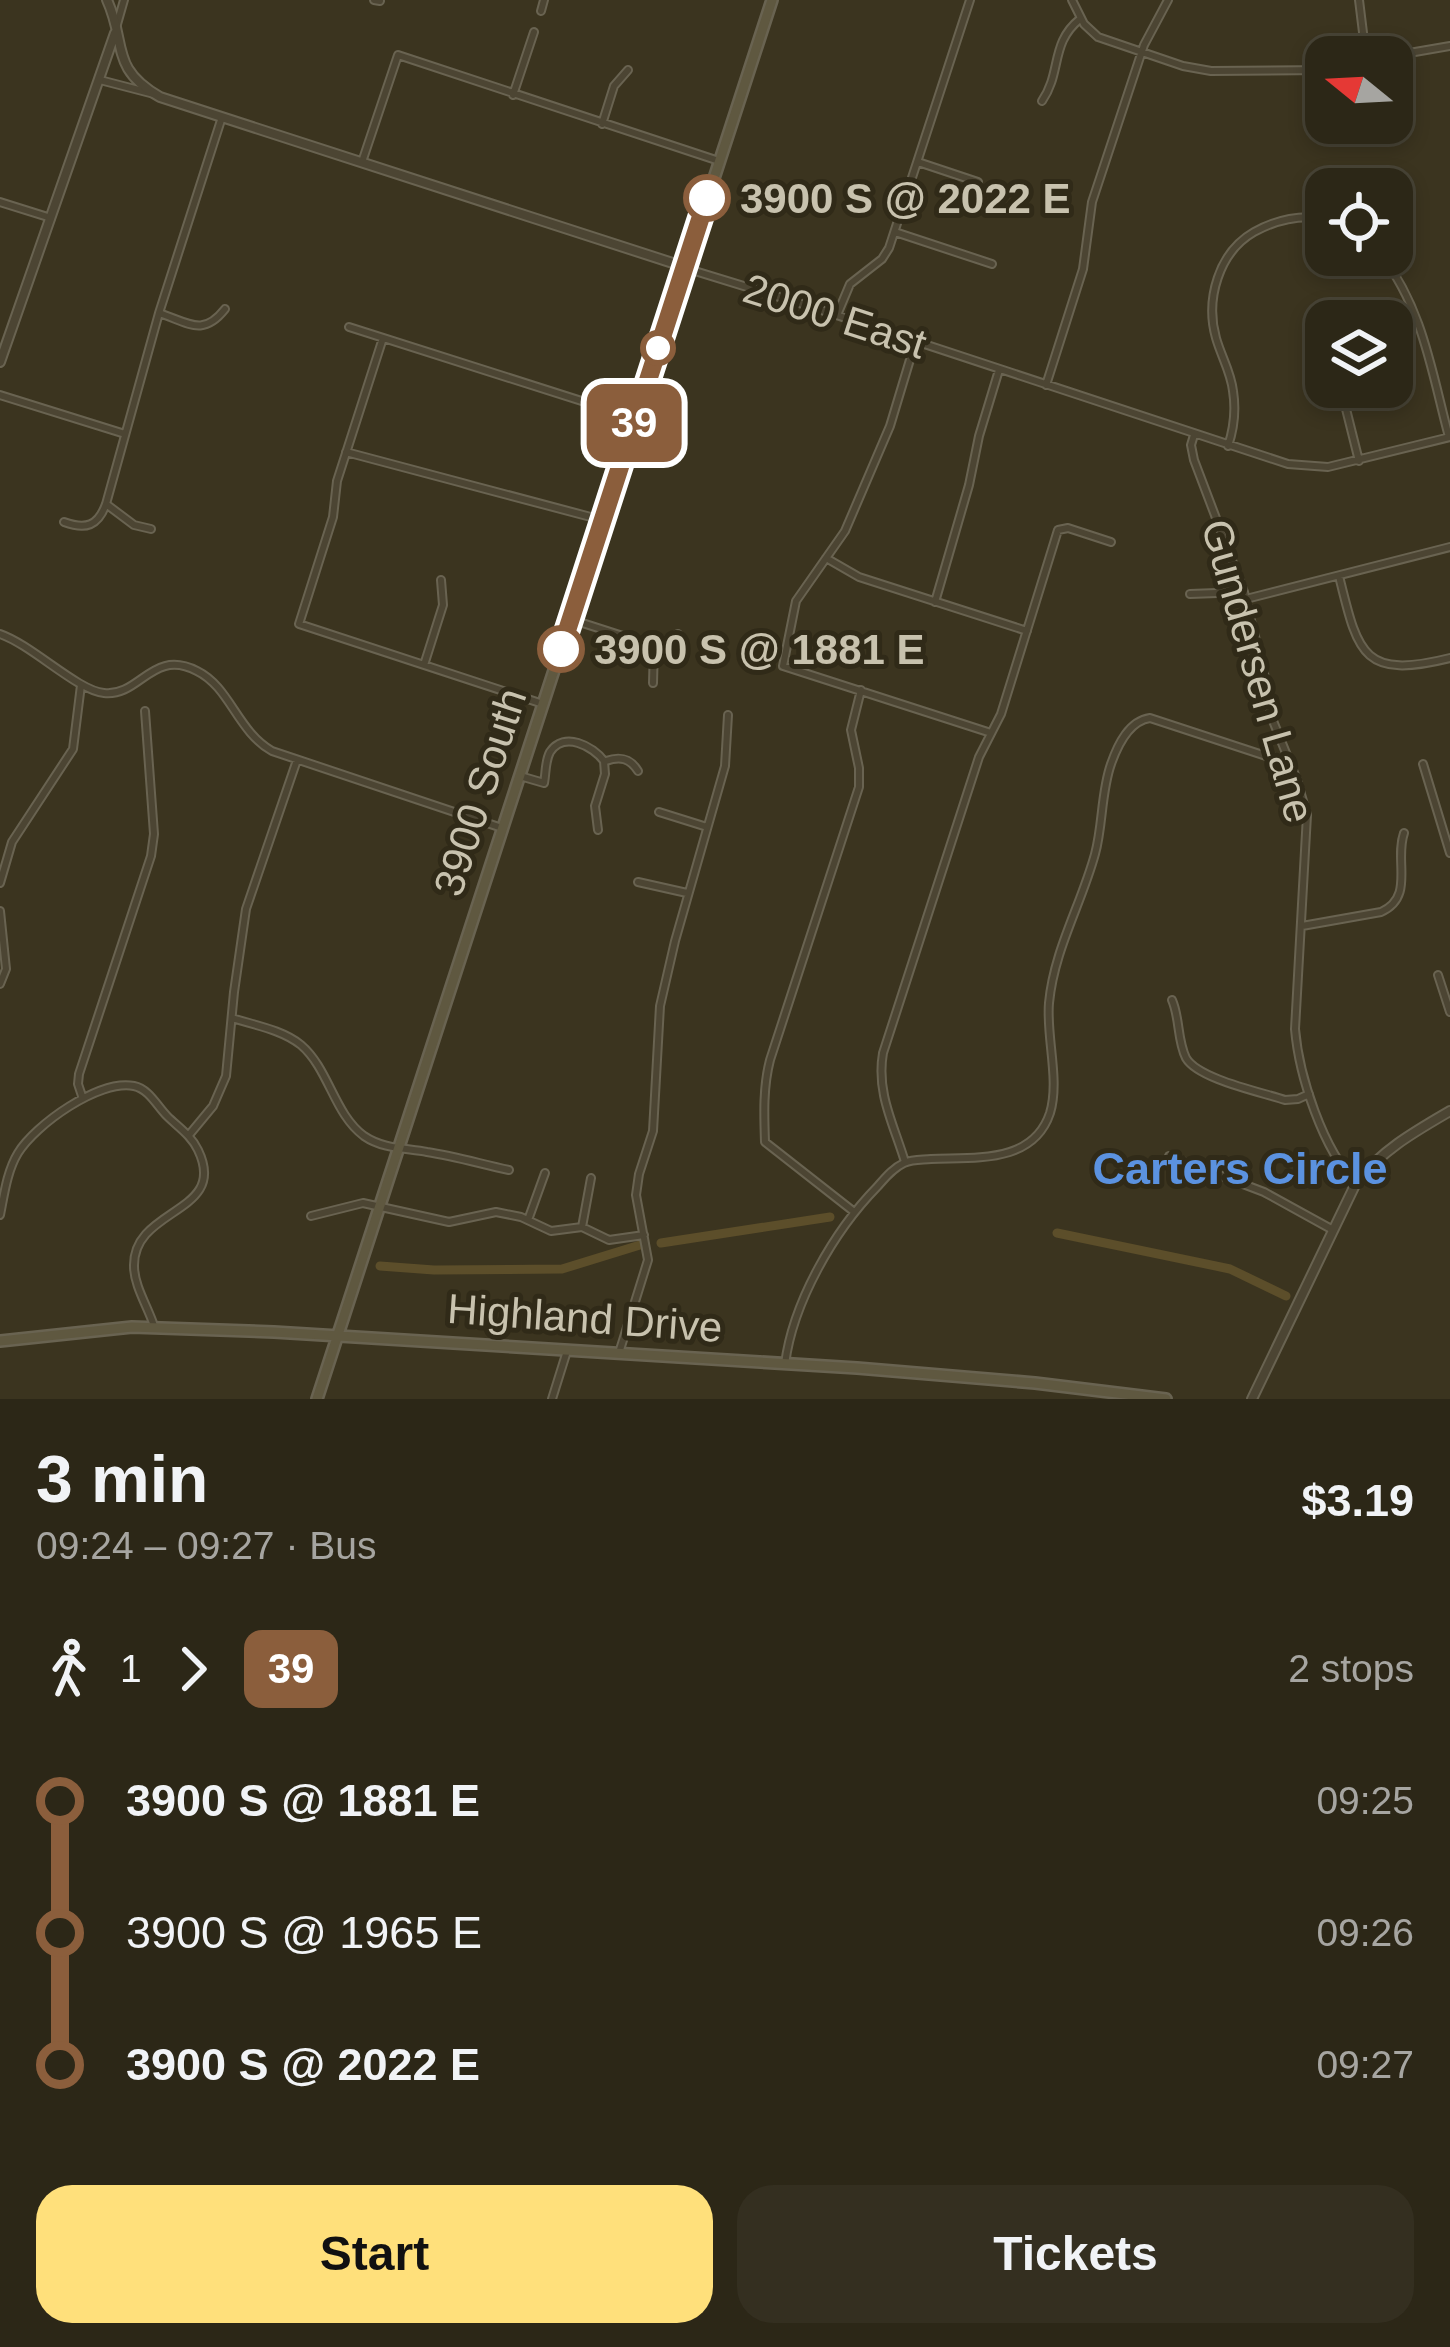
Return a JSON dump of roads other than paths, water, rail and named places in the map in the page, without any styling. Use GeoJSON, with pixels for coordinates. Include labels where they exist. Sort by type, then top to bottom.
{"type":"FeatureCollection","features":[{"type":"Feature","properties":{"kind":"main road","name":"3900 South"},"geometry":{"type":"LineString","coordinates":[[317,1399],[772,0]]}},
{"type":"Feature","properties":{"kind":"main road","name":"Highland Drive"},"geometry":{"type":"LineString","coordinates":[[0,1341],[154,1327],[338,1336],[991,1379],[1166,1399]]}},
{"type":"Feature","properties":{"kind":"street"},"geometry":{"type":"LineString","coordinates":[[107,0],[126,67],[155,94]]}},
{"type":"Feature","properties":{"kind":"street"},"geometry":{"type":"LineString","coordinates":[[0,362],[124,0]]}},
{"type":"Feature","properties":{"kind":"street"},"geometry":{"type":"LineString","coordinates":[[541,11],[544,0]]}},
{"type":"Feature","properties":{"kind":"street"},"geometry":{"type":"LineString","coordinates":[[837,315],[850,284],[882,259],[895,232],[970,0]]}},
{"type":"Feature","properties":{"kind":"street"},"geometry":{"type":"LineString","coordinates":[[1072,0],[1088,29],[1104,40],[1142,52],[1204,70],[1305,71]]}},
{"type":"Feature","properties":{"kind":"street"},"geometry":{"type":"LineString","coordinates":[[1046,386],[1081,275],[1090,209],[1142,52],[1168,0]]}},
{"type":"Feature","properties":{"kind":"street"},"geometry":{"type":"LineString","coordinates":[[1359,0],[1363,36]]}},
{"type":"Feature","properties":{"kind":"street"},"geometry":{"type":"LineString","coordinates":[[1042,101],[1053,80],[1063,36],[1080,19]]}},
{"type":"Feature","properties":{"kind":"street"},"geometry":{"type":"LineString","coordinates":[[513,95],[534,32]]}},
{"type":"Feature","properties":{"kind":"street"},"geometry":{"type":"LineString","coordinates":[[1413,52],[1450,46]]}},
{"type":"Feature","properties":{"kind":"street"},"geometry":{"type":"LineString","coordinates":[[362,162],[398,55],[719,161]]}},
{"type":"Feature","properties":{"kind":"street"},"geometry":{"type":"LineString","coordinates":[[602,124],[614,86],[628,70]]}},
{"type":"Feature","properties":{"kind":"street","name":"2000 East"},"geometry":{"type":"LineString","coordinates":[[100,80],[1303,467],[1359,461],[1450,437]]}},
{"type":"Feature","properties":{"kind":"street"},"geometry":{"type":"LineString","coordinates":[[64,523],[76,527],[101,517],[222,117]]}},
{"type":"Feature","properties":{"kind":"street"},"geometry":{"type":"LineString","coordinates":[[918,162],[978,182]]}},
{"type":"Feature","properties":{"kind":"street"},"geometry":{"type":"LineString","coordinates":[[0,202],[51,218]]}},
{"type":"Feature","properties":{"kind":"street"},"geometry":{"type":"LineString","coordinates":[[1228,446],[1234,396],[1212,318],[1220,272],[1232,251],[1259,230],[1305,218]]}},
{"type":"Feature","properties":{"kind":"street"},"geometry":{"type":"LineString","coordinates":[[895,232],[992,264]]}},
{"type":"Feature","properties":{"kind":"street"},"geometry":{"type":"LineString","coordinates":[[1396,276],[1416,315],[1450,437]]}},
{"type":"Feature","properties":{"kind":"street"},"geometry":{"type":"LineString","coordinates":[[159,313],[205,327],[225,309]]}},
{"type":"Feature","properties":{"kind":"street"},"geometry":{"type":"LineString","coordinates":[[0,326],[12,329]]}},
{"type":"Feature","properties":{"kind":"street"},"geometry":{"type":"LineString","coordinates":[[349,327],[635,418]]}},
{"type":"Feature","properties":{"kind":"street"},"geometry":{"type":"LineString","coordinates":[[383,338],[299,624],[543,704]]}},
{"type":"Feature","properties":{"kind":"street"},"geometry":{"type":"LineString","coordinates":[[915,343],[884,441],[845,531],[796,601],[783,666],[992,733]]}},
{"type":"Feature","properties":{"kind":"street"},"geometry":{"type":"LineString","coordinates":[[935,602],[999,370]]}},
{"type":"Feature","properties":{"kind":"street"},"geometry":{"type":"LineString","coordinates":[[0,395],[125,434]]}},
{"type":"Feature","properties":{"kind":"street"},"geometry":{"type":"LineString","coordinates":[[1346,408],[1359,461]]}},
{"type":"Feature","properties":{"kind":"street","name":"Gundersen Lane"},"geometry":{"type":"LineString","coordinates":[[1194,435],[1194,460],[1245,596],[1271,716],[1307,815],[1297,1054],[1338,1162],[1357,1183]]}},
{"type":"Feature","properties":{"kind":"street"},"geometry":{"type":"LineString","coordinates":[[346,452],[602,520]]}},
{"type":"Feature","properties":{"kind":"street"},"geometry":{"type":"LineString","coordinates":[[106,504],[134,524],[152,530]]}},
{"type":"Feature","properties":{"kind":"street"},"geometry":{"type":"LineString","coordinates":[[905,1162],[883,1097],[883,1053],[979,757],[1001,714],[1060,528],[1111,542]]}},
{"type":"Feature","properties":{"kind":"street"},"geometry":{"type":"LineString","coordinates":[[1190,594],[1245,596],[1450,547]]}},
{"type":"Feature","properties":{"kind":"street"},"geometry":{"type":"LineString","coordinates":[[826,558],[848,573],[1027,631]]}},
{"type":"Feature","properties":{"kind":"street"},"geometry":{"type":"LineString","coordinates":[[1339,576],[1358,642],[1376,660],[1402,668],[1450,658]]}},
{"type":"Feature","properties":{"kind":"street"},"geometry":{"type":"LineString","coordinates":[[424,665],[443,605],[441,580]]}},
{"type":"Feature","properties":{"kind":"street"},"geometry":{"type":"LineString","coordinates":[[570,619],[654,646],[678,634]]}},
{"type":"Feature","properties":{"kind":"street"},"geometry":{"type":"LineString","coordinates":[[0,634],[102,693],[114,693],[160,666],[194,669],[214,684],[256,740],[272,751],[502,828]]}},
{"type":"Feature","properties":{"kind":"street"},"geometry":{"type":"LineString","coordinates":[[653,683],[654,646]]}},
{"type":"Feature","properties":{"kind":"street"},"geometry":{"type":"LineString","coordinates":[[0,883],[13,842],[73,749],[81,684]]}},
{"type":"Feature","properties":{"kind":"street"},"geometry":{"type":"LineString","coordinates":[[853,1211],[765,1142],[764,1100],[770,1060],[859,787],[851,730],[861,691]]}},
{"type":"Feature","properties":{"kind":"street"},"geometry":{"type":"LineString","coordinates":[[83,1098],[80,1074],[151,856],[154,834],[145,711]]}},
{"type":"Feature","properties":{"kind":"street"},"geometry":{"type":"LineString","coordinates":[[620,1353],[648,1260],[636,1186],[653,1131],[659,1006],[728,756],[728,716]]}},
{"type":"Feature","properties":{"kind":"street"},"geometry":{"type":"LineString","coordinates":[[785,1364],[802,1303],[853,1211],[893,1170],[905,1162],[1004,1155],[1026,1145],[1045,1124],[1053,1096],[1048,1032],[1054,972],[1097,848],[1111,765],[1129,730],[1150,718],[1288,760]]}},
{"type":"Feature","properties":{"kind":"street"},"geometry":{"type":"LineString","coordinates":[[520,776],[544,783],[548,755],[557,745],[565,742],[591,748],[604,761],[596,806],[598,830]]}},
{"type":"Feature","properties":{"kind":"street"},"geometry":{"type":"LineString","coordinates":[[604,761],[623,758],[638,771]]}},
{"type":"Feature","properties":{"kind":"street"},"geometry":{"type":"LineString","coordinates":[[189,1135],[213,1106],[226,1076],[246,909],[297,760]]}},
{"type":"Feature","properties":{"kind":"street"},"geometry":{"type":"LineString","coordinates":[[1423,764],[1450,854]]}},
{"type":"Feature","properties":{"kind":"street"},"geometry":{"type":"LineString","coordinates":[[659,812],[708,828]]}},
{"type":"Feature","properties":{"kind":"street"},"geometry":{"type":"LineString","coordinates":[[1302,926],[1392,907],[1402,890],[1404,833]]}},
{"type":"Feature","properties":{"kind":"street"},"geometry":{"type":"LineString","coordinates":[[638,882],[688,894]]}},
{"type":"Feature","properties":{"kind":"street"},"geometry":{"type":"LineString","coordinates":[[0,911],[6,969],[0,984]]}},
{"type":"Feature","properties":{"kind":"street"},"geometry":{"type":"LineString","coordinates":[[1438,975],[1450,1012]]}},
{"type":"Feature","properties":{"kind":"street"},"geometry":{"type":"LineString","coordinates":[[1172,1000],[1184,1054],[1196,1069],[1285,1100],[1309,1094]]}},
{"type":"Feature","properties":{"kind":"street"},"geometry":{"type":"LineString","coordinates":[[232,1018],[279,1033],[301,1046],[346,1116],[371,1139],[398,1149],[508,1170]]}},
{"type":"Feature","properties":{"kind":"street"},"geometry":{"type":"LineString","coordinates":[[0,1215],[20,1149],[83,1098],[131,1085],[146,1092],[189,1135],[205,1172],[196,1196],[145,1232],[134,1262],[154,1327]]}},
{"type":"Feature","properties":{"kind":"street"},"geometry":{"type":"LineString","coordinates":[[1252,1399],[1357,1183],[1394,1144],[1450,1111]]}},
{"type":"Feature","properties":{"kind":"street"},"geometry":{"type":"LineString","coordinates":[[1169,1156],[1264,1192],[1333,1231]]}},
{"type":"Feature","properties":{"kind":"street"},"geometry":{"type":"LineString","coordinates":[[528,1220],[545,1173]]}},
{"type":"Feature","properties":{"kind":"street"},"geometry":{"type":"LineString","coordinates":[[582,1227],[591,1178]]}},
{"type":"Feature","properties":{"kind":"street"},"geometry":{"type":"LineString","coordinates":[[311,1216],[358,1203],[449,1222],[496,1213],[551,1231],[582,1227],[609,1240],[644,1235]]}},
{"type":"Feature","properties":{"kind":"street"},"geometry":{"type":"LineString","coordinates":[[552,1399],[567,1350]]}},
{"type":"Feature","properties":{"kind":"waterway"},"geometry":{"type":"LineString","coordinates":[[661,1243],[830,1217]]}},
{"type":"Feature","properties":{"kind":"waterway"},"geometry":{"type":"LineString","coordinates":[[1057,1233],[1230,1269],[1286,1296]]}},
{"type":"Feature","properties":{"kind":"waterway"},"geometry":{"type":"LineString","coordinates":[[380,1266],[562,1269],[640,1245]]}},
{"type":"Feature","properties":{"kind":"place","name":"3900 S @ 2022 E"},"geometry":{"type":"Point","coordinates":[707,198]}},
{"type":"Feature","properties":{"kind":"place","name":"3900 S @ 1881 E"},"geometry":{"type":"Point","coordinates":[561,649]}},
{"type":"Feature","properties":{"kind":"district","name":"Carters Circle"},"geometry":{"type":"Point","coordinates":[1240,1168]}}]}
